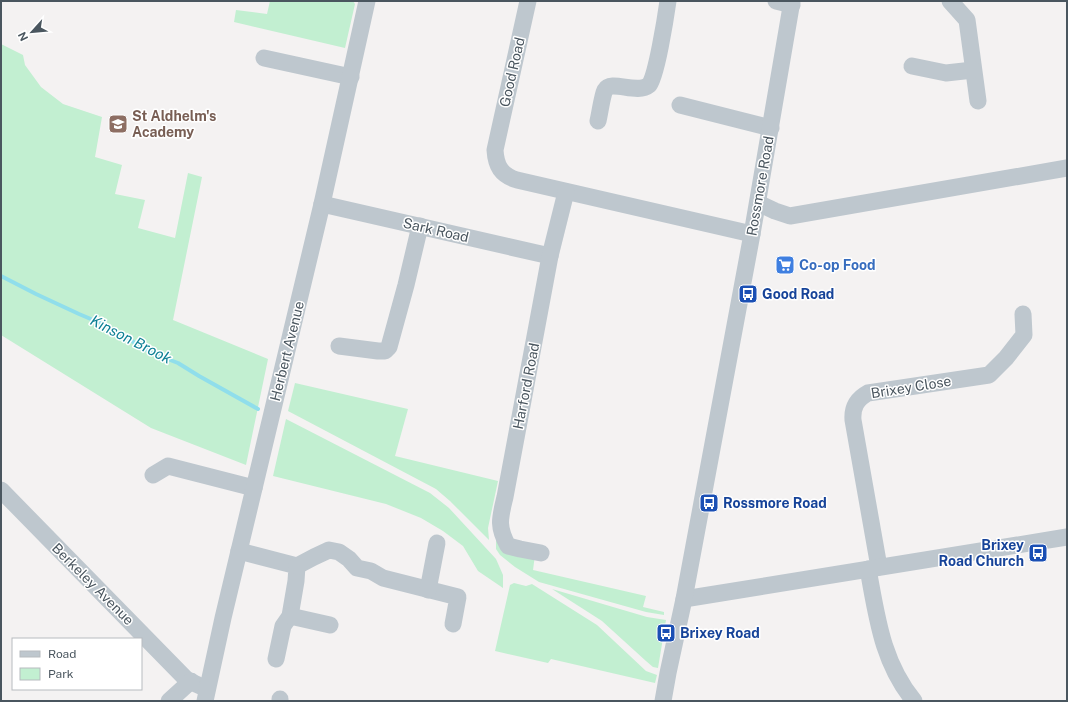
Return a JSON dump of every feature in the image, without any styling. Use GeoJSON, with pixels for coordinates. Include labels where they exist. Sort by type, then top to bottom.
{"type":"FeatureCollection","features":[{"type":"Feature","properties":{"kind":"street","name":"Herbert Avenue"},"geometry":{"type":"LineString","coordinates":[[206,695],[322,204],[368,1]]}},
{"type":"Feature","properties":{"kind":"street","name":"Good Road"},"geometry":{"type":"LineString","coordinates":[[528,1],[495,150],[497,163],[501,170],[510,178],[752,234]]}},
{"type":"Feature","properties":{"kind":"street"},"geometry":{"type":"LineString","coordinates":[[598,121],[605,90],[609,86],[614,85],[636,89],[643,88],[650,84],[655,73],[668,1]]}},
{"type":"Feature","properties":{"kind":"street"},"geometry":{"type":"LineString","coordinates":[[950,1],[967,20],[978,101]]}},
{"type":"Feature","properties":{"kind":"street","name":"Rossmore Road"},"geometry":{"type":"LineString","coordinates":[[663,701],[684,599],[758,203],[771,128],[787,2]]}},
{"type":"Feature","properties":{"kind":"street"},"geometry":{"type":"LineString","coordinates":[[264,58],[351,77]]}},
{"type":"Feature","properties":{"kind":"street"},"geometry":{"type":"LineString","coordinates":[[912,66],[946,73],[973,70]]}},
{"type":"Feature","properties":{"kind":"street"},"geometry":{"type":"LineString","coordinates":[[680,105],[771,128]]}},
{"type":"Feature","properties":{"kind":"street"},"geometry":{"type":"LineString","coordinates":[[758,203],[790,216],[1067,168]]}},
{"type":"Feature","properties":{"kind":"street","name":"Harford Road"},"geometry":{"type":"LineString","coordinates":[[541,553],[508,546],[502,535],[500,518],[550,256],[566,192]]}},
{"type":"Feature","properties":{"kind":"street","name":"Sark Road"},"geometry":{"type":"LineString","coordinates":[[322,204],[550,256]]}},
{"type":"Feature","properties":{"kind":"street"},"geometry":{"type":"LineString","coordinates":[[339,346],[378,351],[385,351],[389,347],[420,226]]}},
{"type":"Feature","properties":{"kind":"street","name":"Brixey Close"},"geometry":{"type":"LineString","coordinates":[[914,701],[902,685],[892,666],[878,624],[874,568],[852,414],[857,401],[868,393],[989,375],[1006,358],[1024,335],[1023,314]]}},
{"type":"Feature","properties":{"kind":"street"},"geometry":{"type":"LineString","coordinates":[[152,475],[168,466],[254,488]]}},
{"type":"Feature","properties":{"kind":"street","name":"Berkeley Avenue"},"geometry":{"type":"LineString","coordinates":[[1,490],[188,680],[206,695]]}},
{"type":"Feature","properties":{"kind":"street"},"geometry":{"type":"LineString","coordinates":[[684,599],[1067,536]]}},
{"type":"Feature","properties":{"kind":"street"},"geometry":{"type":"LineString","coordinates":[[428,590],[437,543]]}},
{"type":"Feature","properties":{"kind":"street"},"geometry":{"type":"LineString","coordinates":[[239,551],[297,566],[329,550],[339,552],[349,559],[357,568],[371,570],[383,578],[458,597],[452,624]]}},
{"type":"Feature","properties":{"kind":"street"},"geometry":{"type":"LineString","coordinates":[[276,659],[283,626],[290,616],[297,566]]}},
{"type":"Feature","properties":{"kind":"street"},"geometry":{"type":"LineString","coordinates":[[290,616],[330,625]]}},
{"type":"Feature","properties":{"kind":"street"},"geometry":{"type":"LineString","coordinates":[[169,701],[191,681]]}},
{"type":"Feature","properties":{"kind":"green space"},"geometry":{"type":"Polygon","coordinates":[[[270,1],[353,1],[355,4],[345,48],[234,22],[236,10],[267,14],[270,1]]]}},
{"type":"Feature","properties":{"kind":"green space"},"geometry":{"type":"Polygon","coordinates":[[[1,44],[23,55],[25,65],[41,87],[63,104],[102,117],[95,157],[122,165],[115,194],[145,200],[138,228],[175,238],[188,173],[202,177],[173,320],[268,359],[246,465],[151,428],[1,335],[1,44]]]}},
{"type":"Feature","properties":{"kind":"green space"},"geometry":{"type":"Polygon","coordinates":[[[295,383],[408,409],[395,456],[498,481],[488,528],[489,540],[436,489],[288,411],[295,383]]]}},
{"type":"Feature","properties":{"kind":"green space"},"geometry":{"type":"Polygon","coordinates":[[[286,419],[430,493],[449,508],[496,559],[503,575],[503,588],[478,571],[463,546],[443,531],[421,518],[386,504],[273,476],[286,419]]]}},
{"type":"Feature","properties":{"kind":"green space"},"geometry":{"type":"Polygon","coordinates":[[[496,535],[535,555],[533,570],[646,596],[643,607],[664,612],[664,615],[646,612],[539,582],[515,567],[500,555],[496,549],[496,535]]]}},
{"type":"Feature","properties":{"kind":"green space"},"geometry":{"type":"Polygon","coordinates":[[[514,583],[526,586],[532,584],[597,625],[646,671],[657,675],[655,683],[551,659],[548,663],[495,651],[510,585],[514,583]]]}},
{"type":"Feature","properties":{"kind":"green space"},"geometry":{"type":"Polygon","coordinates":[[[552,589],[647,617],[666,620],[658,668],[653,667],[602,621],[552,589]]]}},
{"type":"Feature","properties":{"kind":"waterway","name":"Kinson Brook"},"geometry":{"type":"LineString","coordinates":[[1,276],[36,294],[105,325],[152,353],[178,363],[258,409]]}},
{"type":"Feature","properties":{"kind":"place","name":"St Aldhelm's Academy"},"geometry":{"type":"Point","coordinates":[118,124]}},
{"type":"Feature","properties":{"kind":"place","name":"Co-op Food"},"geometry":{"type":"Point","coordinates":[785,265]}},
{"type":"Feature","properties":{"kind":"place","name":"Good Road"},"geometry":{"type":"Point","coordinates":[748,294]}},
{"type":"Feature","properties":{"kind":"place","name":"Rossmore Road"},"geometry":{"type":"Point","coordinates":[709,503]}},
{"type":"Feature","properties":{"kind":"place","name":"Brixey Road Church"},"geometry":{"type":"Point","coordinates":[1038,553]}},
{"type":"Feature","properties":{"kind":"place","name":"Brixey Road"},"geometry":{"type":"Point","coordinates":[666,633]}}]}
